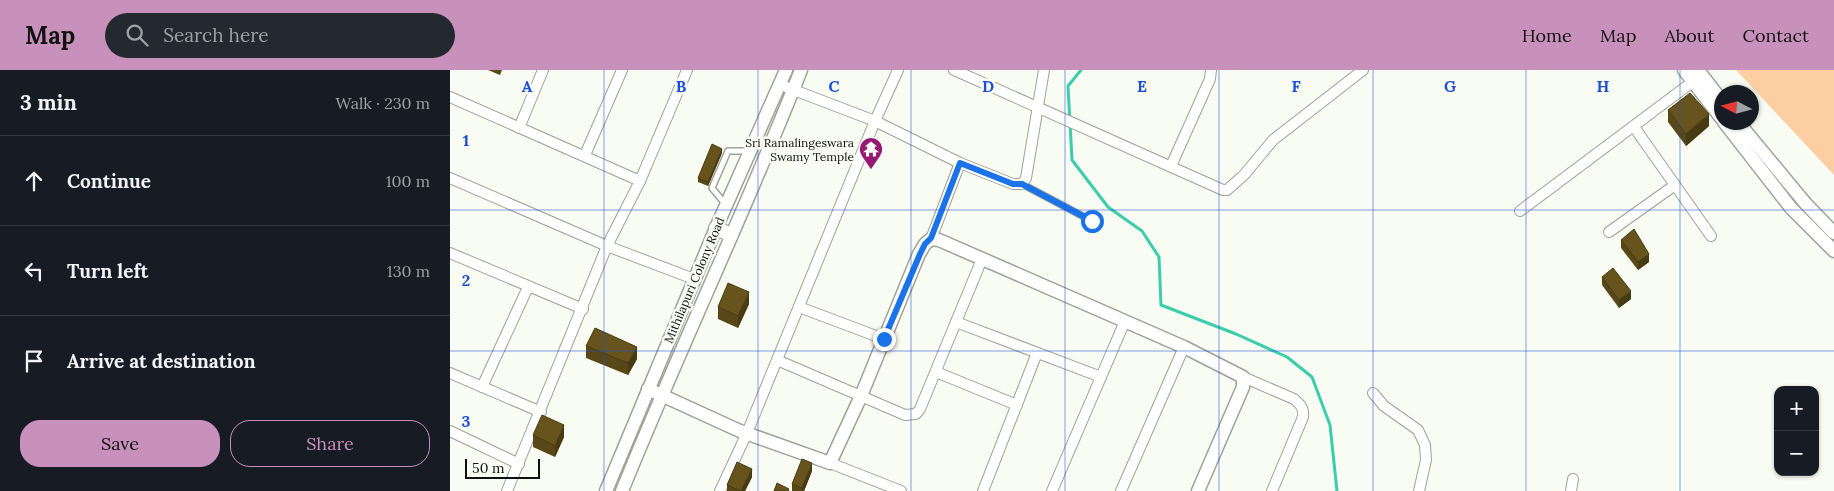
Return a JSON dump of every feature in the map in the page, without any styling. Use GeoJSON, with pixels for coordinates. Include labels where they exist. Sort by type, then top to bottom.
{"type":"FeatureCollection","features":[{"type":"Feature","properties":{"kind":"main road"},"geometry":{"type":"LineString","coordinates":[[716,228],[731,235]]}},
{"type":"Feature","properties":{"kind":"street"},"geometry":{"type":"LineString","coordinates":[[519,128],[543,70]]}},
{"type":"Feature","properties":{"kind":"street"},"geometry":{"type":"LineString","coordinates":[[585,155],[622,70]]}},
{"type":"Feature","properties":{"kind":"street"},"geometry":{"type":"LineString","coordinates":[[508,491],[607,246],[640,181],[687,70]]}},
{"type":"Feature","properties":{"kind":"street","name":"Mithilapuri Colony Road"},"geometry":{"type":"LineString","coordinates":[[622,491],[661,395],[801,70]]}},
{"type":"Feature","properties":{"kind":"street"},"geometry":{"type":"LineString","coordinates":[[720,491],[898,70]]}},
{"type":"Feature","properties":{"kind":"street"},"geometry":{"type":"LineString","coordinates":[[954,70],[1223,190],[1227,190],[1244,175],[1273,140],[1363,70]]}},
{"type":"Feature","properties":{"kind":"street"},"geometry":{"type":"LineString","coordinates":[[782,75],[793,90],[875,121],[960,163],[1013,184],[1022,184],[1028,169],[1044,70]]}},
{"type":"Feature","properties":{"kind":"street"},"geometry":{"type":"LineString","coordinates":[[1684,70],[1698,76],[1714,92]]}},
{"type":"Feature","properties":{"kind":"street","name":"Mithilapuri Colony Road"},"geometry":{"type":"LineString","coordinates":[[606,491],[694,279],[782,75]]}},
{"type":"Feature","properties":{"kind":"street"},"geometry":{"type":"LineString","coordinates":[[1698,76],[1714,105]]}},
{"type":"Feature","properties":{"kind":"street"},"geometry":{"type":"LineString","coordinates":[[1520,212],[1634,127],[1698,76]]}},
{"type":"Feature","properties":{"kind":"street"},"geometry":{"type":"LineString","coordinates":[[1171,166],[1209,78]]}},
{"type":"Feature","properties":{"kind":"street"},"geometry":{"type":"LineString","coordinates":[[450,97],[585,155],[640,181]]}},
{"type":"Feature","properties":{"kind":"street"},"geometry":{"type":"LineString","coordinates":[[1634,127],[1711,236]]}},
{"type":"Feature","properties":{"kind":"street"},"geometry":{"type":"LineString","coordinates":[[1730,130],[1791,208],[1834,252]]}},
{"type":"Feature","properties":{"kind":"street"},"geometry":{"type":"LineString","coordinates":[[1745,130],[1806,204],[1834,233]]}},
{"type":"Feature","properties":{"kind":"street"},"geometry":{"type":"LineString","coordinates":[[830,463],[861,396],[920,254],[925,244],[931,238],[960,163]]}},
{"type":"Feature","properties":{"kind":"street"},"geometry":{"type":"LineString","coordinates":[[450,178],[607,246],[694,279]]}},
{"type":"Feature","properties":{"kind":"street"},"geometry":{"type":"LineString","coordinates":[[1609,232],[1675,185]]}},
{"type":"Feature","properties":{"kind":"street"},"geometry":{"type":"LineString","coordinates":[[931,238],[949,243],[1184,347],[1243,377],[1294,399],[1301,405],[1304,411],[1303,417],[1272,491]]}},
{"type":"Feature","properties":{"kind":"street"},"geometry":{"type":"LineString","coordinates":[[450,253],[583,309]]}},
{"type":"Feature","properties":{"kind":"street"},"geometry":{"type":"LineString","coordinates":[[777,360],[911,416],[920,410],[982,259]]}},
{"type":"Feature","properties":{"kind":"street"},"geometry":{"type":"LineString","coordinates":[[482,387],[528,287]]}},
{"type":"Feature","properties":{"kind":"street"},"geometry":{"type":"LineString","coordinates":[[799,307],[884,339]]}},
{"type":"Feature","properties":{"kind":"street"},"geometry":{"type":"LineString","coordinates":[[1052,491],[1125,321]]}},
{"type":"Feature","properties":{"kind":"street"},"geometry":{"type":"LineString","coordinates":[[956,322],[1101,376]]}},
{"type":"Feature","properties":{"kind":"street"},"geometry":{"type":"LineString","coordinates":[[1121,491],[1184,347]]}},
{"type":"Feature","properties":{"kind":"street"},"geometry":{"type":"LineString","coordinates":[[984,491],[1037,353]]}},
{"type":"Feature","properties":{"kind":"street"},"geometry":{"type":"LineString","coordinates":[[936,372],[1017,405]]}},
{"type":"Feature","properties":{"kind":"street"},"geometry":{"type":"LineString","coordinates":[[450,373],[540,412]]}},
{"type":"Feature","properties":{"kind":"street"},"geometry":{"type":"LineString","coordinates":[[1198,491],[1243,386],[1243,377]]}},
{"type":"Feature","properties":{"kind":"street"},"geometry":{"type":"LineString","coordinates":[[648,389],[746,433],[830,463],[882,487],[901,491]]}},
{"type":"Feature","properties":{"kind":"street"},"geometry":{"type":"LineString","coordinates":[[1373,393],[1384,406],[1418,430],[1426,444],[1426,460],[1419,491]]}},
{"type":"Feature","properties":{"kind":"street"},"geometry":{"type":"LineString","coordinates":[[450,431],[519,464]]}},
{"type":"Feature","properties":{"kind":"street"},"geometry":{"type":"LineString","coordinates":[[1571,491],[1574,479]]}},
{"type":"Feature","properties":{"kind":"lane"},"geometry":{"type":"LineString","coordinates":[[726,205],[712,188],[728,151],[750,150]]}},
{"type":"Feature","properties":{"kind":"lane"},"geometry":{"type":"LineString","coordinates":[[1022,184],[1092,221]]}},
{"type":"Feature","properties":{"kind":"shaded area"},"geometry":{"type":"Polygon","coordinates":[[[1736,70],[1834,70],[1834,175],[1759,95],[1759,85],[1750,85],[1736,70]]]}},
{"type":"Feature","properties":{"kind":"building"},"geometry":{"type":"Polygon","coordinates":[[[1690,93],[1709,114],[1686,134],[1668,110],[1690,93]]]}},
{"type":"Feature","properties":{"kind":"building"},"geometry":{"type":"Polygon","coordinates":[[[712,144],[722,149],[708,182],[698,178],[712,144]]]}},
{"type":"Feature","properties":{"kind":"building"},"geometry":{"type":"Polygon","coordinates":[[[1634,229],[1649,254],[1638,262],[1621,240],[1634,229]]]}},
{"type":"Feature","properties":{"kind":"building"},"geometry":{"type":"Polygon","coordinates":[[[1613,268],[1631,291],[1619,300],[1602,277],[1613,268]]]}},
{"type":"Feature","properties":{"kind":"building"},"geometry":{"type":"Polygon","coordinates":[[[728,283],[749,292],[738,316],[718,307],[728,283]]]}},
{"type":"Feature","properties":{"kind":"building"},"geometry":{"type":"Polygon","coordinates":[[[595,328],[637,347],[628,363],[586,346],[595,328]]]}},
{"type":"Feature","properties":{"kind":"building"},"geometry":{"type":"Polygon","coordinates":[[[542,415],[564,425],[555,446],[533,435],[542,415]]]}},
{"type":"Feature","properties":{"kind":"building"},"geometry":{"type":"Polygon","coordinates":[[[802,459],[812,463],[802,488],[792,484],[802,459]]]}},
{"type":"Feature","properties":{"kind":"building"},"geometry":{"type":"Polygon","coordinates":[[[737,462],[752,469],[741,491],[727,485],[737,462]]]}},
{"type":"Feature","properties":{"kind":"building"},"geometry":{"type":"Polygon","coordinates":[[[777,483],[789,489],[788,491],[774,491],[777,483]]]}},
{"type":"Feature","properties":{"kind":"waterway"},"geometry":{"type":"LineString","coordinates":[[1081,70],[1068,86],[1072,160],[1108,207],[1142,231],[1159,257],[1161,305],[1236,334],[1287,357],[1312,377],[1330,425],[1337,491]]}},
{"type":"Feature","properties":{"kind":"place","name":"Sri Ramalingeswara Swamy Temple"},"geometry":{"type":"Point","coordinates":[871,170]}},
{"type":"Feature","properties":{"kind":"route"},"geometry":{"type":"LineString","coordinates":[[884,339],[920,254],[925,244],[931,238],[960,163],[1013,184],[1022,184],[1092,221]]}}]}
